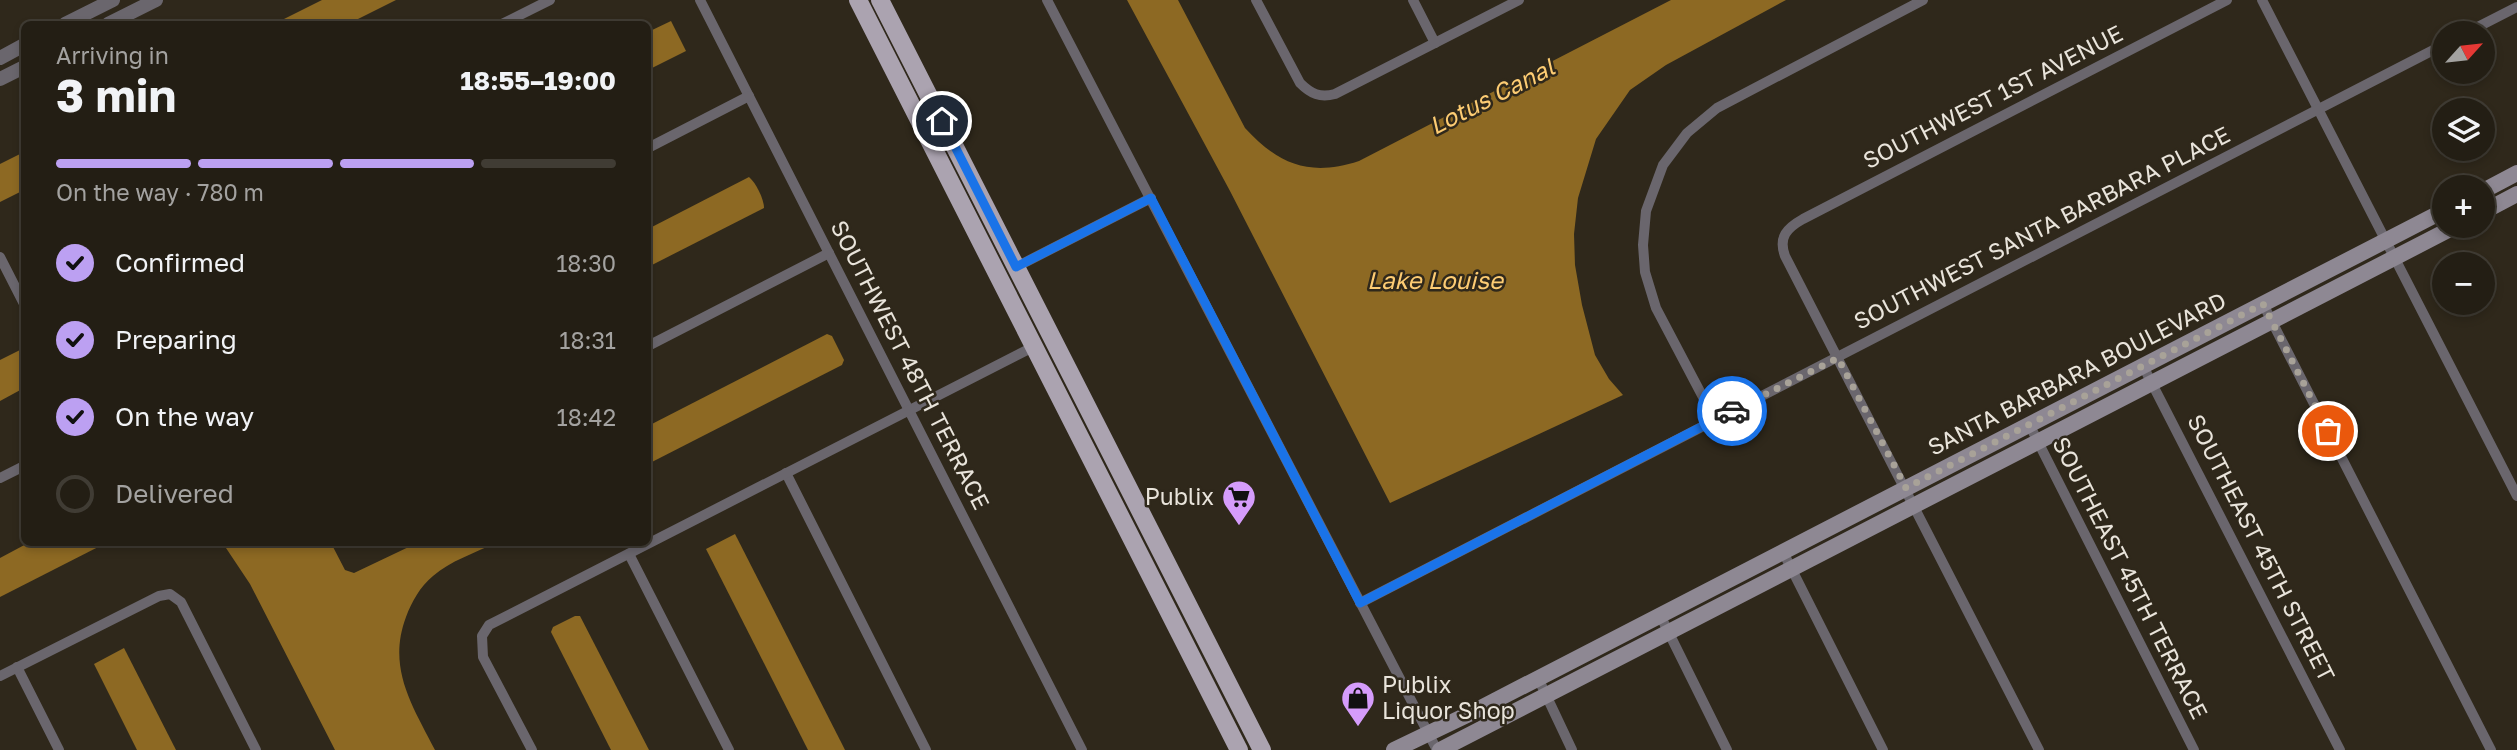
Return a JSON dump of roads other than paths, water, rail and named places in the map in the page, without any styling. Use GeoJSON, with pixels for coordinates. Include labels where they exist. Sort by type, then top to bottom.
{"type":"FeatureCollection","features":[{"type":"Feature","properties":{"kind":"main road"},"geometry":{"type":"LineString","coordinates":[[858,0],[1239,750]]}},
{"type":"Feature","properties":{"kind":"main road"},"geometry":{"type":"LineString","coordinates":[[880,0],[1262,750]]}},
{"type":"Feature","properties":{"kind":"main road"},"geometry":{"type":"LineString","coordinates":[[942,167],[959,180],[1002,262],[1016,267]]}},
{"type":"Feature","properties":{"kind":"main road"},"geometry":{"type":"LineString","coordinates":[[2495,188],[2515,184]]}},
{"type":"Feature","properties":{"kind":"main road"},"geometry":{"type":"LineString","coordinates":[[2495,202],[2515,184]]}},
{"type":"Feature","properties":{"kind":"main road","name":"SANTA BARBARA BOULEVARD"},"geometry":{"type":"LineString","coordinates":[[1394,750],[2432,217]]}},
{"type":"Feature","properties":{"kind":"main road","name":"SANTA BARBARA BOULEVARD"},"geometry":{"type":"LineString","coordinates":[[1439,750],[2433,238]]}},
{"type":"Feature","properties":{"kind":"main road"},"geometry":{"type":"LineString","coordinates":[[1035,346],[1043,348],[1050,355],[1094,438],[1107,446]]}},
{"type":"Feature","properties":{"kind":"main road"},"geometry":{"type":"LineString","coordinates":[[1119,510],[1136,527],[1174,603],[1184,611],[1192,613]]}},
{"type":"Feature","properties":{"kind":"street"},"geometry":{"type":"LineString","coordinates":[[71,21],[113,0]]}},
{"type":"Feature","properties":{"kind":"street"},"geometry":{"type":"LineString","coordinates":[[114,21],[156,0]]}},
{"type":"Feature","properties":{"kind":"street"},"geometry":{"type":"LineString","coordinates":[[508,21],[550,0]]}},
{"type":"Feature","properties":{"kind":"street","name":"SOUTHWEST 48TH TERRACE"},"geometry":{"type":"LineString","coordinates":[[700,0],[1082,750]]}},
{"type":"Feature","properties":{"kind":"street"},"geometry":{"type":"LineString","coordinates":[[1047,0],[1439,750]]}},
{"type":"Feature","properties":{"kind":"street"},"geometry":{"type":"LineString","coordinates":[[1256,0],[1300,83],[1310,92],[1324,97],[1335,94],[1519,0]]}},
{"type":"Feature","properties":{"kind":"street"},"geometry":{"type":"LineString","coordinates":[[1413,0],[1435,43]]}},
{"type":"Feature","properties":{"kind":"street"},"geometry":{"type":"LineString","coordinates":[[1715,420],[1652,296],[1646,272],[1643,245],[1649,199],[1656,178],[1686,133],[1729,100],[1923,0]]}},
{"type":"Feature","properties":{"kind":"street","name":"SOUTHWEST 1ST AVENUE"},"geometry":{"type":"LineString","coordinates":[[1838,358],[1785,256],[1782,246],[1788,228],[2227,0]]}},
{"type":"Feature","properties":{"kind":"street"},"geometry":{"type":"LineString","coordinates":[[2262,0],[2517,496]]}},
{"type":"Feature","properties":{"kind":"street"},"geometry":{"type":"LineString","coordinates":[[2490,21],[2517,7]]}},
{"type":"Feature","properties":{"kind":"street"},"geometry":{"type":"LineString","coordinates":[[0,58],[21,51]]}},
{"type":"Feature","properties":{"kind":"street","name":"SOUTHWEST SANTA BARBARA PLACE"},"geometry":{"type":"LineString","coordinates":[[1360,603],[2432,51]]}},
{"type":"Feature","properties":{"kind":"street"},"geometry":{"type":"LineString","coordinates":[[0,79],[21,68]]}},
{"type":"Feature","properties":{"kind":"street"},"geometry":{"type":"LineString","coordinates":[[651,146],[749,96]]}},
{"type":"Feature","properties":{"kind":"street"},"geometry":{"type":"LineString","coordinates":[[1016,267],[1151,198]]}},
{"type":"Feature","properties":{"kind":"street"},"geometry":{"type":"LineString","coordinates":[[651,344],[829,253]]}},
{"type":"Feature","properties":{"kind":"street"},"geometry":{"type":"LineString","coordinates":[[0,257],[5,279],[21,300]]}},
{"type":"Feature","properties":{"kind":"street"},"geometry":{"type":"LineString","coordinates":[[2263,304],[2491,750]]}},
{"type":"Feature","properties":{"kind":"street"},"geometry":{"type":"LineString","coordinates":[[651,543],[1035,346]]}},
{"type":"Feature","properties":{"kind":"street"},"geometry":{"type":"LineString","coordinates":[[1838,358],[2039,750]]}},
{"type":"Feature","properties":{"kind":"street","name":"SOUTHEAST 45TH STREET"},"geometry":{"type":"LineString","coordinates":[[2143,366],[2340,750]]}},
{"type":"Feature","properties":{"kind":"street","name":"SOUTHEAST 45TH TERRACE"},"geometry":{"type":"LineString","coordinates":[[2029,424],[2194,750]]}},
{"type":"Feature","properties":{"kind":"street"},"geometry":{"type":"LineString","coordinates":[[0,478],[21,468]]}},
{"type":"Feature","properties":{"kind":"street"},"geometry":{"type":"LineString","coordinates":[[786,473],[926,750]]}},
{"type":"Feature","properties":{"kind":"street"},"geometry":{"type":"LineString","coordinates":[[532,750],[483,657],[482,636],[489,625],[645,546]]}},
{"type":"Feature","properties":{"kind":"street"},"geometry":{"type":"LineString","coordinates":[[1783,552],[1883,750]]}},
{"type":"Feature","properties":{"kind":"street"},"geometry":{"type":"LineString","coordinates":[[629,554],[729,750]]}},
{"type":"Feature","properties":{"kind":"street"},"geometry":{"type":"LineString","coordinates":[[0,676],[159,596],[170,594],[181,602],[256,750]]}},
{"type":"Feature","properties":{"kind":"street"},"geometry":{"type":"LineString","coordinates":[[1660,615],[1727,750]]}},
{"type":"Feature","properties":{"kind":"street"},"geometry":{"type":"LineString","coordinates":[[17,667],[59,750]]}},
{"type":"Feature","properties":{"kind":"street"},"geometry":{"type":"LineString","coordinates":[[1538,678],[1572,750]]}},
{"type":"Feature","properties":{"kind":"water"},"geometry":{"type":"Polygon","coordinates":[[[322,0],[396,0],[354,21],[280,21],[322,0]]]}},
{"type":"Feature","properties":{"kind":"water","name":"Lake Louise"},"geometry":{"type":"Polygon","coordinates":[[[1127,0],[1178,0],[1245,128],[1283,159],[1310,167],[1325,168],[1359,161],[1671,0],[1786,0],[1666,65],[1630,90],[1596,139],[1578,198],[1574,234],[1575,265],[1595,355],[1609,379],[1623,395],[1390,503],[1230,191],[1127,0]]]}},
{"type":"Feature","properties":{"kind":"water"},"geometry":{"type":"Polygon","coordinates":[[[671,21],[686,51],[651,68],[651,31],[671,21]]]}},
{"type":"Feature","properties":{"kind":"water"},"geometry":{"type":"Polygon","coordinates":[[[21,154],[21,192],[0,202],[0,164],[21,154]]]}},
{"type":"Feature","properties":{"kind":"water"},"geometry":{"type":"Polygon","coordinates":[[[749,177],[763,200],[764,208],[651,265],[651,227],[749,177]]]}},
{"type":"Feature","properties":{"kind":"water"},"geometry":{"type":"Polygon","coordinates":[[[827,334],[832,336],[844,360],[842,365],[651,462],[651,424],[827,334]]]}},
{"type":"Feature","properties":{"kind":"water"},"geometry":{"type":"Polygon","coordinates":[[[21,350],[21,390],[0,401],[0,360],[21,350]]]}},
{"type":"Feature","properties":{"kind":"water"},"geometry":{"type":"Polygon","coordinates":[[[735,534],[845,750],[808,750],[706,549],[735,534]]]}},
{"type":"Feature","properties":{"kind":"water"},"geometry":{"type":"Polygon","coordinates":[[[22,546],[100,546],[0,597],[0,558],[22,546]]]}},
{"type":"Feature","properties":{"kind":"water"},"geometry":{"type":"Polygon","coordinates":[[[223,546],[333,546],[345,570],[354,573],[411,546],[489,546],[440,571],[424,585],[411,605],[401,636],[399,653],[405,686],[435,750],[335,750],[250,584],[223,546]]]}},
{"type":"Feature","properties":{"kind":"water"},"geometry":{"type":"Polygon","coordinates":[[[580,616],[649,750],[611,750],[551,632],[553,627],[580,616]]]}},
{"type":"Feature","properties":{"kind":"water"},"geometry":{"type":"Polygon","coordinates":[[[124,648],[176,750],[137,750],[94,664],[124,648]]]}},
{"type":"Feature","properties":{"kind":"place","name":"Publix"},"geometry":{"type":"Point","coordinates":[1239,527]}},
{"type":"Feature","properties":{"kind":"place","name":"Publix Liquor Shop"},"geometry":{"type":"Point","coordinates":[1358,728]}},
{"type":"Feature","properties":{"kind":"water label","name":"Lotus Canal"},"geometry":{"type":"Point","coordinates":[1492,97]}}]}
